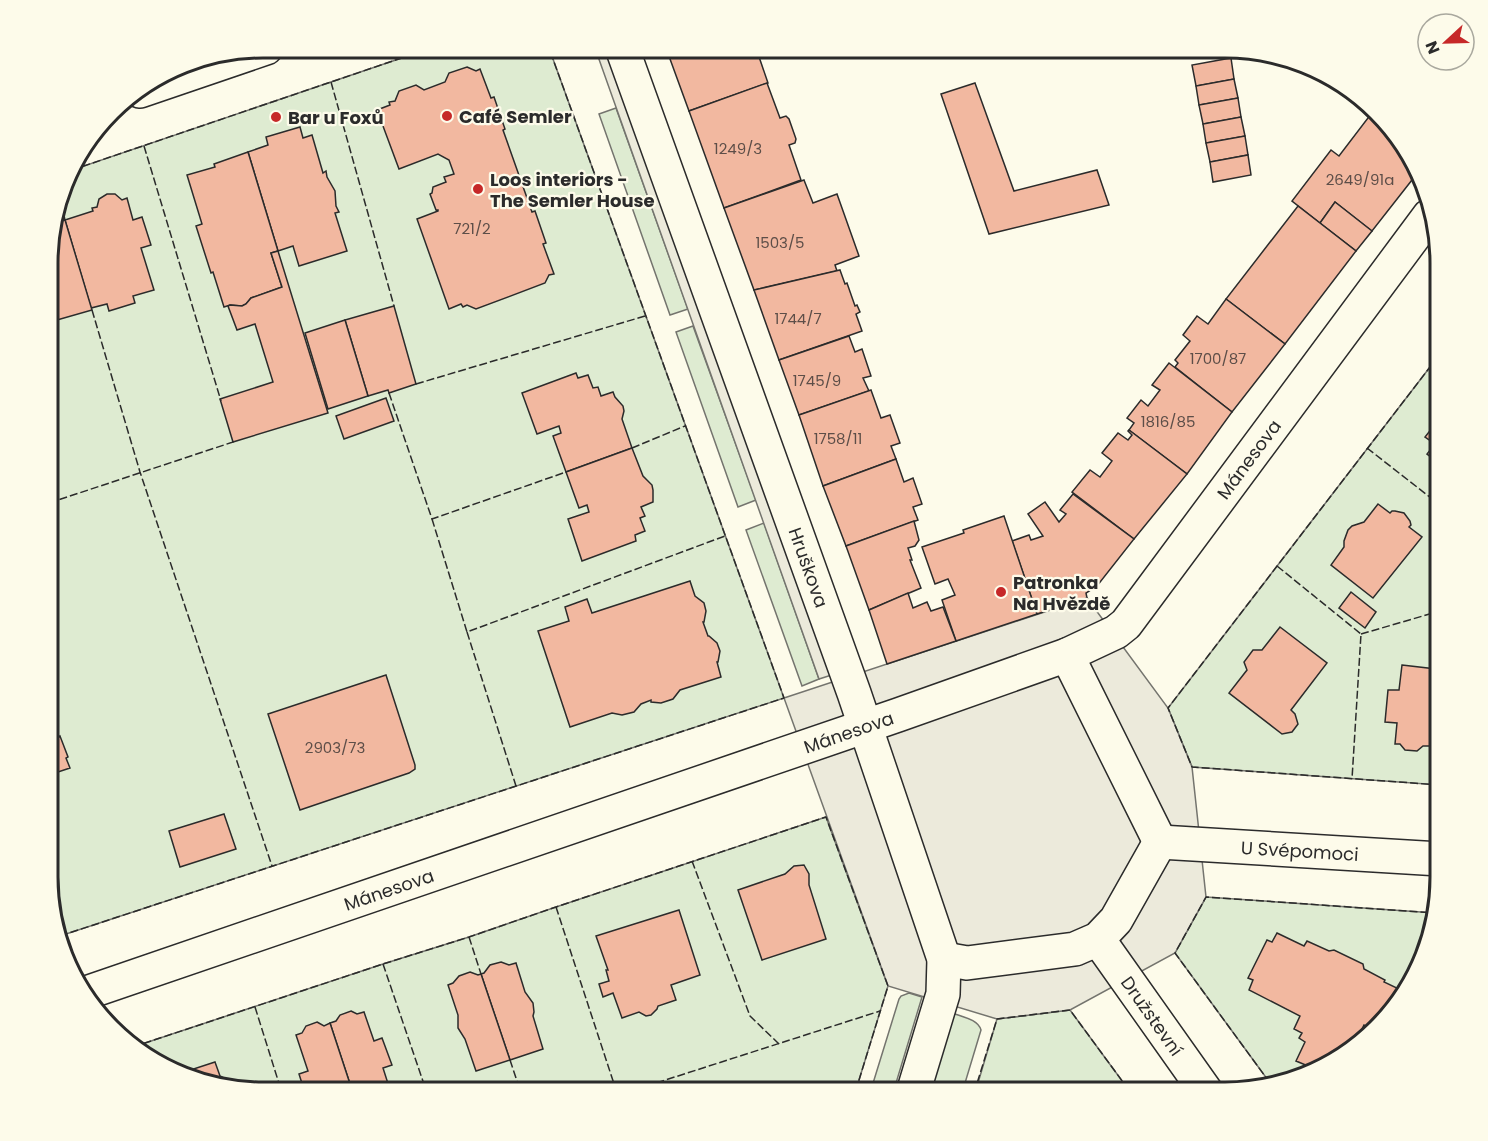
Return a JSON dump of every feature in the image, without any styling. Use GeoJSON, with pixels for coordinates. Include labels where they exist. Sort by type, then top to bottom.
{"type":"FeatureCollection","features":[{"type":"Feature","properties":{"kind":"street","name":"Hruškova"},"geometry":{"type":"LineString","coordinates":[[626,59],[865,726],[944,959],[943,994],[916,1082]]}},
{"type":"Feature","properties":{"kind":"street"},"geometry":{"type":"LineString","coordinates":[[175,79],[226,62]]}},
{"type":"Feature","properties":{"kind":"street","name":"Mánesova"},"geometry":{"type":"LineString","coordinates":[[93,991],[865,726],[1067,655],[1116,632],[1126,624],[1425,221]]}},
{"type":"Feature","properties":{"kind":"street"},"geometry":{"type":"LineString","coordinates":[[944,959],[967,963],[1075,949],[1098,939],[1116,920],[1160,842],[1067,655]]}},
{"type":"Feature","properties":{"kind":"street","name":"U Svépomoci"},"geometry":{"type":"LineString","coordinates":[[1160,842],[1429,858]]}},
{"type":"Feature","properties":{"kind":"street","name":"Družstevní"},"geometry":{"type":"LineString","coordinates":[[1098,939],[1199,1082]]}},
{"type":"Feature","properties":{"kind":"green space"},"geometry":{"type":"Polygon","coordinates":[[[399,59],[553,59],[784,698],[66,934],[59,891],[58,263],[65,210],[83,166],[399,59]]]}},
{"type":"Feature","properties":{"kind":"green space"},"geometry":{"type":"Polygon","coordinates":[[[616,108],[688,309],[670,315],[599,114],[616,108]]]}},
{"type":"Feature","properties":{"kind":"green space"},"geometry":{"type":"Polygon","coordinates":[[[693,326],[756,500],[738,507],[676,332],[693,326]]]}},
{"type":"Feature","properties":{"kind":"green space"},"geometry":{"type":"Polygon","coordinates":[[[1430,367],[1429,784],[1192,767],[1168,708],[1430,367]]]}},
{"type":"Feature","properties":{"kind":"green space"},"geometry":{"type":"Polygon","coordinates":[[[764,523],[819,679],[802,686],[746,530],[764,523]]]}},
{"type":"Feature","properties":{"kind":"green space"},"geometry":{"type":"Polygon","coordinates":[[[826,817],[888,986],[858,1082],[250,1082],[210,1076],[185,1067],[144,1043],[469,937],[826,817]]]}},
{"type":"Feature","properties":{"kind":"green space"},"geometry":{"type":"Polygon","coordinates":[[[1206,897],[1426,912],[1414,956],[1402,980],[1370,1023],[1327,1055],[1303,1067],[1267,1079],[1175,953],[1206,897]]]}},
{"type":"Feature","properties":{"kind":"green space"},"geometry":{"type":"Polygon","coordinates":[[[909,993],[922,997],[896,1082],[873,1082],[899,999],[909,993]]]}},
{"type":"Feature","properties":{"kind":"green space"},"geometry":{"type":"Polygon","coordinates":[[[1070,1010],[1123,1082],[978,1082],[997,1019],[1070,1010]]]}},
{"type":"Feature","properties":{"kind":"green space"},"geometry":{"type":"Polygon","coordinates":[[[952,1013],[977,1023],[981,1030],[965,1082],[930,1082],[952,1013]]]}},
{"type":"Feature","properties":{"kind":"shaded area"},"geometry":{"type":"Polygon","coordinates":[[[599,59],[620,59],[838,673],[819,679],[599,59]]]}},
{"type":"Feature","properties":{"kind":"shaded area"},"geometry":{"type":"Polygon","coordinates":[[[1087,598],[1168,708],[1192,767],[1206,897],[1175,953],[1070,1010],[997,1019],[888,986],[784,698],[1087,598]]]}},
{"type":"Feature","properties":{"kind":"building"},"geometry":{"type":"Polygon","coordinates":[[[670,59],[760,59],[768,83],[689,111],[670,59]]]}},
{"type":"Feature","properties":{"kind":"building"},"geometry":{"type":"Polygon","coordinates":[[[1231,59],[1234,79],[1196,86],[1192,65],[1231,59]]]}},
{"type":"Feature","properties":{"kind":"building","name":"Loos interiors - The Semler House"},"geometry":{"type":"Polygon","coordinates":[[[467,67],[476,71],[480,69],[491,98],[494,97],[505,129],[503,130],[532,212],[535,211],[546,243],[543,244],[554,274],[549,275],[545,283],[476,309],[467,305],[463,307],[461,304],[449,309],[417,219],[438,211],[430,194],[433,187],[446,182],[444,177],[454,174],[449,160],[438,154],[399,169],[377,110],[395,101],[399,91],[416,85],[424,90],[445,82],[449,73],[467,67]]]}},
{"type":"Feature","properties":{"kind":"building"},"geometry":{"type":"Polygon","coordinates":[[[1234,79],[1238,98],[1199,105],[1196,86],[1234,79]]]}},
{"type":"Feature","properties":{"kind":"building"},"geometry":{"type":"Polygon","coordinates":[[[767,83],[780,118],[786,116],[789,119],[796,139],[795,143],[789,145],[801,180],[724,208],[689,111],[767,83]]]}},
{"type":"Feature","properties":{"kind":"building"},"geometry":{"type":"Polygon","coordinates":[[[975,83],[1014,191],[1097,170],[1109,205],[989,234],[941,94],[975,83]]]}},
{"type":"Feature","properties":{"kind":"building"},"geometry":{"type":"Polygon","coordinates":[[[1238,98],[1241,117],[1203,124],[1199,105],[1238,98]]]}},
{"type":"Feature","properties":{"kind":"building"},"geometry":{"type":"Polygon","coordinates":[[[1241,117],[1245,136],[1206,143],[1203,124],[1241,117]]]}},
{"type":"Feature","properties":{"kind":"building"},"geometry":{"type":"Polygon","coordinates":[[[1369,117],[1402,161],[1411,181],[1372,231],[1335,202],[1320,223],[1292,201],[1331,150],[1339,156],[1369,117]]]}},
{"type":"Feature","properties":{"kind":"building"},"geometry":{"type":"Polygon","coordinates":[[[300,127],[303,138],[312,135],[323,173],[326,171],[335,191],[336,206],[339,212],[335,213],[347,251],[299,266],[293,246],[278,251],[248,152],[268,145],[266,137],[300,127]]]}},
{"type":"Feature","properties":{"kind":"building"},"geometry":{"type":"Polygon","coordinates":[[[1245,136],[1248,155],[1210,162],[1206,143],[1245,136]]]}},
{"type":"Feature","properties":{"kind":"building"},"geometry":{"type":"Polygon","coordinates":[[[248,152],[278,251],[271,253],[282,287],[251,298],[242,306],[224,307],[196,226],[202,224],[187,175],[215,167],[214,164],[248,152]]]}},
{"type":"Feature","properties":{"kind":"building"},"geometry":{"type":"Polygon","coordinates":[[[1248,155],[1251,175],[1213,182],[1210,162],[1248,155]]]}},
{"type":"Feature","properties":{"kind":"building"},"geometry":{"type":"Polygon","coordinates":[[[804,180],[813,203],[837,194],[859,256],[835,265],[837,271],[754,290],[724,208],[804,180]]]}},
{"type":"Feature","properties":{"kind":"building"},"geometry":{"type":"Polygon","coordinates":[[[107,194],[115,194],[122,200],[127,198],[133,220],[142,217],[151,245],[141,248],[154,290],[133,296],[135,303],[109,311],[107,304],[91,308],[65,220],[93,211],[92,208],[97,207],[99,199],[107,194]]]}},
{"type":"Feature","properties":{"kind":"building"},"geometry":{"type":"Polygon","coordinates":[[[1335,202],[1372,231],[1356,251],[1320,223],[1335,202]]]}},
{"type":"Feature","properties":{"kind":"building"},"geometry":{"type":"Polygon","coordinates":[[[1298,206],[1356,251],[1285,344],[1226,299],[1298,206]]]}},
{"type":"Feature","properties":{"kind":"building"},"geometry":{"type":"Polygon","coordinates":[[[65,220],[92,310],[58,320],[58,263],[63,221],[65,220]]]}},
{"type":"Feature","properties":{"kind":"building"},"geometry":{"type":"Polygon","coordinates":[[[278,251],[328,413],[233,442],[220,399],[273,382],[255,324],[237,330],[228,306],[242,306],[251,298],[282,287],[271,253],[278,251]]]}},
{"type":"Feature","properties":{"kind":"building"},"geometry":{"type":"Polygon","coordinates":[[[840,270],[855,306],[857,305],[860,312],[856,314],[862,331],[779,360],[754,290],[840,270]]]}},
{"type":"Feature","properties":{"kind":"building"},"geometry":{"type":"Polygon","coordinates":[[[1226,299],[1285,344],[1232,412],[1175,367],[1178,363],[1175,360],[1190,341],[1183,335],[1197,316],[1208,324],[1226,299]]]}},
{"type":"Feature","properties":{"kind":"building"},"geometry":{"type":"Polygon","coordinates":[[[394,306],[416,384],[389,393],[388,390],[368,396],[345,320],[394,306]]]}},
{"type":"Feature","properties":{"kind":"building"},"geometry":{"type":"Polygon","coordinates":[[[345,320],[368,396],[328,409],[305,333],[345,320]]]}},
{"type":"Feature","properties":{"kind":"building"},"geometry":{"type":"Polygon","coordinates":[[[849,336],[855,352],[862,349],[871,376],[863,378],[869,391],[799,415],[779,360],[849,336]]]}},
{"type":"Feature","properties":{"kind":"building"},"geometry":{"type":"Polygon","coordinates":[[[1169,363],[1232,412],[1187,474],[1129,430],[1134,423],[1127,418],[1141,400],[1148,406],[1160,390],[1152,385],[1169,363]]]}},
{"type":"Feature","properties":{"kind":"building"},"geometry":{"type":"Polygon","coordinates":[[[576,373],[578,378],[588,375],[593,388],[598,387],[601,396],[613,392],[623,406],[622,419],[632,448],[566,472],[553,436],[561,433],[559,426],[537,434],[522,393],[576,373]]]}},
{"type":"Feature","properties":{"kind":"building"},"geometry":{"type":"Polygon","coordinates":[[[871,390],[881,418],[890,415],[900,443],[891,446],[896,459],[823,486],[799,415],[871,390]]]}},
{"type":"Feature","properties":{"kind":"building"},"geometry":{"type":"Polygon","coordinates":[[[386,398],[394,421],[344,439],[336,416],[386,398]]]}},
{"type":"Feature","properties":{"kind":"building"},"geometry":{"type":"Polygon","coordinates":[[[1129,430],[1187,474],[1134,539],[1072,492],[1090,470],[1100,477],[1112,461],[1102,453],[1118,433],[1128,440],[1132,435],[1129,430]]]}},
{"type":"Feature","properties":{"kind":"building"},"geometry":{"type":"Polygon","coordinates":[[[632,448],[643,476],[652,485],[653,490],[653,502],[641,507],[645,516],[640,518],[645,531],[635,535],[636,541],[582,561],[568,519],[589,512],[587,505],[579,508],[566,472],[632,448]]]}},
{"type":"Feature","properties":{"kind":"building"},"geometry":{"type":"Polygon","coordinates":[[[896,459],[904,482],[913,478],[922,504],[913,507],[918,520],[846,546],[823,486],[896,459]]]}},
{"type":"Feature","properties":{"kind":"building"},"geometry":{"type":"Polygon","coordinates":[[[1073,494],[1134,539],[1097,586],[1086,593],[1087,598],[1037,614],[1012,541],[1029,535],[1031,540],[1043,536],[1028,514],[1045,502],[1059,522],[1066,514],[1060,510],[1073,494]]]}},
{"type":"Feature","properties":{"kind":"building"},"geometry":{"type":"Polygon","coordinates":[[[1378,504],[1390,513],[1395,511],[1404,513],[1410,521],[1409,527],[1422,537],[1373,598],[1331,565],[1344,547],[1348,530],[1364,522],[1378,504]]]}},
{"type":"Feature","properties":{"kind":"building"},"geometry":{"type":"Polygon","coordinates":[[[1004,516],[1037,614],[956,641],[942,600],[955,595],[948,579],[935,584],[922,547],[1004,516]]]}},
{"type":"Feature","properties":{"kind":"building"},"geometry":{"type":"Polygon","coordinates":[[[914,521],[919,540],[915,546],[908,548],[912,560],[910,560],[921,588],[869,610],[846,546],[914,521]]]}},
{"type":"Feature","properties":{"kind":"building"},"geometry":{"type":"Polygon","coordinates":[[[690,581],[695,596],[704,603],[706,611],[703,622],[708,636],[717,643],[720,651],[717,662],[721,677],[680,690],[673,699],[661,703],[651,702],[651,700],[641,704],[634,712],[622,715],[612,713],[570,727],[538,631],[569,621],[565,607],[587,599],[592,613],[690,581]]]}},
{"type":"Feature","properties":{"kind":"building"},"geometry":{"type":"Polygon","coordinates":[[[1351,592],[1376,612],[1365,628],[1339,608],[1351,592]]]}},
{"type":"Feature","properties":{"kind":"building"},"geometry":{"type":"Polygon","coordinates":[[[908,593],[913,608],[927,602],[931,611],[943,607],[956,641],[887,664],[869,610],[908,593]]]}},
{"type":"Feature","properties":{"kind":"building"},"geometry":{"type":"Polygon","coordinates":[[[1280,627],[1327,663],[1291,710],[1298,724],[1292,732],[1282,734],[1229,693],[1247,670],[1244,662],[1253,650],[1262,650],[1280,627]]]}},
{"type":"Feature","properties":{"kind":"building"},"geometry":{"type":"Polygon","coordinates":[[[1402,665],[1429,668],[1429,746],[1423,746],[1417,751],[1405,750],[1400,744],[1395,744],[1397,723],[1385,722],[1388,690],[1399,690],[1402,665]]]}},
{"type":"Feature","properties":{"kind":"building"},"geometry":{"type":"Polygon","coordinates":[[[386,675],[415,769],[300,810],[268,714],[386,675]]]}},
{"type":"Feature","properties":{"kind":"building"},"geometry":{"type":"Polygon","coordinates":[[[59,736],[68,757],[66,758],[70,768],[59,772],[59,736]]]}},
{"type":"Feature","properties":{"kind":"building"},"geometry":{"type":"Polygon","coordinates":[[[224,814],[236,849],[180,867],[169,831],[224,814]]]}},
{"type":"Feature","properties":{"kind":"building"},"geometry":{"type":"Polygon","coordinates":[[[804,865],[809,874],[809,885],[826,939],[762,960],[738,890],[785,874],[794,866],[804,865]]]}},
{"type":"Feature","properties":{"kind":"building"},"geometry":{"type":"Polygon","coordinates":[[[679,910],[700,975],[671,985],[676,1000],[658,1006],[651,1015],[646,1016],[639,1012],[622,1018],[613,993],[603,997],[599,984],[609,981],[606,970],[608,970],[596,936],[679,910]]]}},
{"type":"Feature","properties":{"kind":"building"},"geometry":{"type":"Polygon","coordinates":[[[1277,933],[1304,946],[1307,941],[1329,951],[1334,950],[1363,964],[1364,969],[1397,988],[1370,1023],[1364,1025],[1362,1030],[1327,1055],[1306,1065],[1296,1061],[1305,1042],[1299,1038],[1302,1033],[1294,1029],[1300,1016],[1249,990],[1253,980],[1248,978],[1267,940],[1272,942],[1277,933]]]}},
{"type":"Feature","properties":{"kind":"building"},"geometry":{"type":"Polygon","coordinates":[[[501,962],[509,965],[516,963],[525,992],[533,1003],[533,1016],[543,1049],[510,1060],[481,974],[490,965],[501,962]]]}},
{"type":"Feature","properties":{"kind":"building"},"geometry":{"type":"Polygon","coordinates":[[[470,972],[481,974],[510,1060],[476,1071],[465,1039],[458,1028],[458,1015],[448,985],[459,976],[470,972]]]}},
{"type":"Feature","properties":{"kind":"building"},"geometry":{"type":"Polygon","coordinates":[[[351,1011],[357,1014],[364,1012],[374,1041],[382,1038],[392,1065],[383,1068],[387,1082],[349,1082],[330,1023],[336,1021],[340,1015],[351,1011]]]}},
{"type":"Feature","properties":{"kind":"building"},"geometry":{"type":"Polygon","coordinates":[[[317,1022],[324,1026],[330,1023],[349,1082],[302,1082],[299,1074],[308,1071],[296,1035],[302,1033],[306,1026],[317,1022]]]}},
{"type":"Feature","properties":{"kind":"building"},"geometry":{"type":"Polygon","coordinates":[[[215,1062],[220,1076],[226,1079],[210,1076],[192,1069],[215,1062]]]}},
{"type":"Feature","properties":{"kind":"fence"},"geometry":{"type":"LineString","coordinates":[[83,166],[399,59]]}},
{"type":"Feature","properties":{"kind":"fence"},"geometry":{"type":"LineString","coordinates":[[66,934],[784,698],[553,59]]}},
{"type":"Feature","properties":{"kind":"fence"},"geometry":{"type":"LineString","coordinates":[[331,82],[394,306]]}},
{"type":"Feature","properties":{"kind":"fence"},"geometry":{"type":"LineString","coordinates":[[144,146],[221,401]]}},
{"type":"Feature","properties":{"kind":"fence"},"geometry":{"type":"LineString","coordinates":[[64,216],[65,220]]}},
{"type":"Feature","properties":{"kind":"fence"},"geometry":{"type":"LineString","coordinates":[[92,310],[140,472],[272,866]]}},
{"type":"Feature","properties":{"kind":"fence"},"geometry":{"type":"LineString","coordinates":[[416,384],[645,316]]}},
{"type":"Feature","properties":{"kind":"fence"},"geometry":{"type":"LineString","coordinates":[[1429,784],[1192,767],[1168,708],[1430,367]]}},
{"type":"Feature","properties":{"kind":"fence"},"geometry":{"type":"LineString","coordinates":[[389,393],[432,519],[566,472]]}},
{"type":"Feature","properties":{"kind":"fence"},"geometry":{"type":"LineString","coordinates":[[632,448],[685,426]]}},
{"type":"Feature","properties":{"kind":"fence"},"geometry":{"type":"LineString","coordinates":[[58,500],[233,442],[232,439]]}},
{"type":"Feature","properties":{"kind":"fence"},"geometry":{"type":"LineString","coordinates":[[1367,448],[1430,497]]}},
{"type":"Feature","properties":{"kind":"fence"},"geometry":{"type":"LineString","coordinates":[[432,519],[467,632],[725,536]]}},
{"type":"Feature","properties":{"kind":"fence"},"geometry":{"type":"LineString","coordinates":[[1277,566],[1361,634],[1352,779]]}},
{"type":"Feature","properties":{"kind":"fence"},"geometry":{"type":"LineString","coordinates":[[1361,634],[1429,614]]}},
{"type":"Feature","properties":{"kind":"fence"},"geometry":{"type":"LineString","coordinates":[[467,632],[516,786]]}},
{"type":"Feature","properties":{"kind":"fence"},"geometry":{"type":"LineString","coordinates":[[144,1043],[826,817],[888,986],[858,1082]]}},
{"type":"Feature","properties":{"kind":"fence"},"geometry":{"type":"LineString","coordinates":[[692,861],[750,1016],[779,1044]]}},
{"type":"Feature","properties":{"kind":"fence"},"geometry":{"type":"LineString","coordinates":[[1267,1079],[1175,953],[1206,897],[1426,912]]}},
{"type":"Feature","properties":{"kind":"fence"},"geometry":{"type":"LineString","coordinates":[[556,907],[613,1082]]}},
{"type":"Feature","properties":{"kind":"fence"},"geometry":{"type":"LineString","coordinates":[[469,937],[481,974]]}},
{"type":"Feature","properties":{"kind":"fence"},"geometry":{"type":"LineString","coordinates":[[383,964],[423,1082]]}},
{"type":"Feature","properties":{"kind":"fence"},"geometry":{"type":"LineString","coordinates":[[255,1007],[279,1082]]}},
{"type":"Feature","properties":{"kind":"fence"},"geometry":{"type":"LineString","coordinates":[[977,1082],[997,1019],[1070,1010],[1123,1082]]}},
{"type":"Feature","properties":{"kind":"fence"},"geometry":{"type":"LineString","coordinates":[[659,1082],[880,1011]]}},
{"type":"Feature","properties":{"kind":"fence"},"geometry":{"type":"LineString","coordinates":[[510,1060],[517,1082]]}},
{"type":"Feature","properties":{"kind":"place","name":"Café Semler"},"geometry":{"type":"Point","coordinates":[447,116]}},
{"type":"Feature","properties":{"kind":"place","name":"Bar u Foxů"},"geometry":{"type":"Point","coordinates":[276,117]}},
{"type":"Feature","properties":{"kind":"place","name":"Loos interiors - The Semler House"},"geometry":{"type":"Point","coordinates":[478,189]}},
{"type":"Feature","properties":{"kind":"place","name":"Patronka Na Hvězdě"},"geometry":{"type":"Point","coordinates":[1001,592]}}]}
